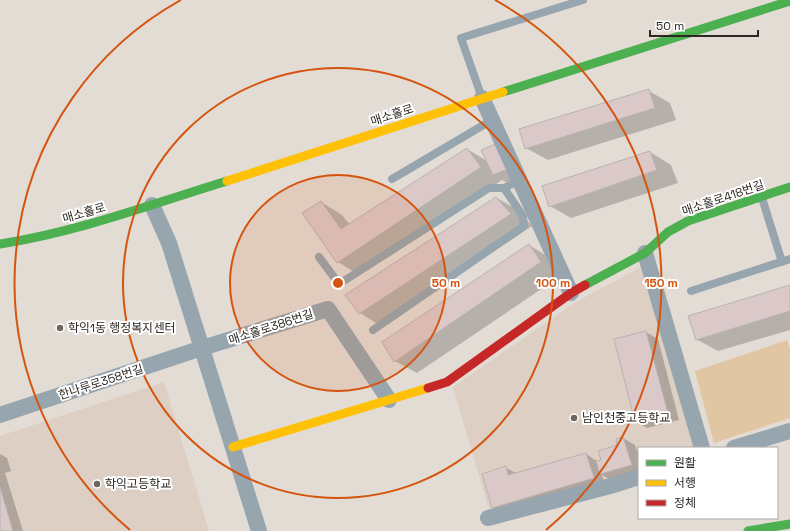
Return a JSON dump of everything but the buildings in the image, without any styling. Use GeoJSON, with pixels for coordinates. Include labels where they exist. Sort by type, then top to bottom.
{"type":"FeatureCollection","features":[{"type":"Feature","properties":{"kind":"main road","name":"매소홀로"},"geometry":{"type":"LineString","coordinates":[[0,244],[52,234],[94,223],[790,1]]}},
{"type":"Feature","properties":{"kind":"main road","name":"매소홀로418번길"},"geometry":{"type":"LineString","coordinates":[[389,400],[447,382],[571,293],[645,253],[668,232],[688,221],[790,187]]}},
{"type":"Feature","properties":{"kind":"main road"},"geometry":{"type":"LineString","coordinates":[[233,447],[389,400]]}},
{"type":"Feature","properties":{"kind":"main road"},"geometry":{"type":"LineString","coordinates":[[748,531],[790,524]]}},
{"type":"Feature","properties":{"kind":"street"},"geometry":{"type":"LineString","coordinates":[[482,98],[571,293]]}},
{"type":"Feature","properties":{"kind":"street"},"geometry":{"type":"LineString","coordinates":[[152,205],[169,243],[260,531]]}},
{"type":"Feature","properties":{"kind":"street"},"geometry":{"type":"LineString","coordinates":[[645,253],[702,447]]}},
{"type":"Feature","properties":{"kind":"street","name":"매소홀로386번길"},"geometry":{"type":"LineString","coordinates":[[202,348],[328,309],[389,400]]}},
{"type":"Feature","properties":{"kind":"street","name":"한나루로358번길"},"geometry":{"type":"LineString","coordinates":[[0,415],[202,348]]}},
{"type":"Feature","properties":{"kind":"street"},"geometry":{"type":"LineString","coordinates":[[737,447],[790,431]]}},
{"type":"Feature","properties":{"kind":"street"},"geometry":{"type":"LineString","coordinates":[[488,518],[638,478]]}},
{"type":"Feature","properties":{"kind":"lane"},"geometry":{"type":"LineString","coordinates":[[482,98],[460,38],[583,0]]}},
{"type":"Feature","properties":{"kind":"lane"},"geometry":{"type":"LineString","coordinates":[[392,179],[492,120]]}},
{"type":"Feature","properties":{"kind":"lane"},"geometry":{"type":"LineString","coordinates":[[319,257],[339,284],[489,188],[504,188],[520,180]]}},
{"type":"Feature","properties":{"kind":"lane"},"geometry":{"type":"LineString","coordinates":[[373,330],[524,226],[523,216],[504,188]]}},
{"type":"Feature","properties":{"kind":"lane"},"geometry":{"type":"LineString","coordinates":[[691,291],[786,260],[762,197]]}},
{"type":"Feature","properties":{"kind":"shaded area","name":"남인천중고등학교"},"geometry":{"type":"Polygon","coordinates":[[[641,267],[695,447],[638,447],[638,471],[490,513],[453,387],[576,302],[641,267]]]}},
{"type":"Feature","properties":{"kind":"shaded area"},"geometry":{"type":"Polygon","coordinates":[[[787,340],[790,349],[790,418],[714,443],[695,371],[787,340]]]}},
{"type":"Feature","properties":{"kind":"shaded area","name":"학익고등학교"},"geometry":{"type":"Polygon","coordinates":[[[164,382],[209,531],[0,531],[0,436],[164,382]]]}},
{"type":"Feature","properties":{"kind":"traffic: fast"},"geometry":{"type":"LineString","coordinates":[[503,92],[790,1]]}},
{"type":"Feature","properties":{"kind":"traffic: fast"},"geometry":{"type":"LineString","coordinates":[[0,244],[29,239],[86,225],[227,181]]}},
{"type":"Feature","properties":{"kind":"traffic: fast"},"geometry":{"type":"LineString","coordinates":[[585,285],[645,253],[668,232],[688,221],[790,187]]}},
{"type":"Feature","properties":{"kind":"traffic: fast"},"geometry":{"type":"LineString","coordinates":[[748,531],[790,524]]}},
{"type":"Feature","properties":{"kind":"traffic: slow"},"geometry":{"type":"LineString","coordinates":[[227,181],[503,92]]}},
{"type":"Feature","properties":{"kind":"traffic: slow"},"geometry":{"type":"LineString","coordinates":[[233,447],[428,388]]}},
{"type":"Feature","properties":{"kind":"traffic: jam"},"geometry":{"type":"LineString","coordinates":[[428,388],[447,382],[571,293],[585,285]]}},
{"type":"Feature","properties":{"kind":"place","name":"학익1동 행정복지센터"},"geometry":{"type":"Point","coordinates":[60,328]}},
{"type":"Feature","properties":{"kind":"place","name":"남인천중고등학교"},"geometry":{"type":"Point","coordinates":[574,418]}},
{"type":"Feature","properties":{"kind":"place","name":"학익고등학교"},"geometry":{"type":"Point","coordinates":[97,484]}}]}
